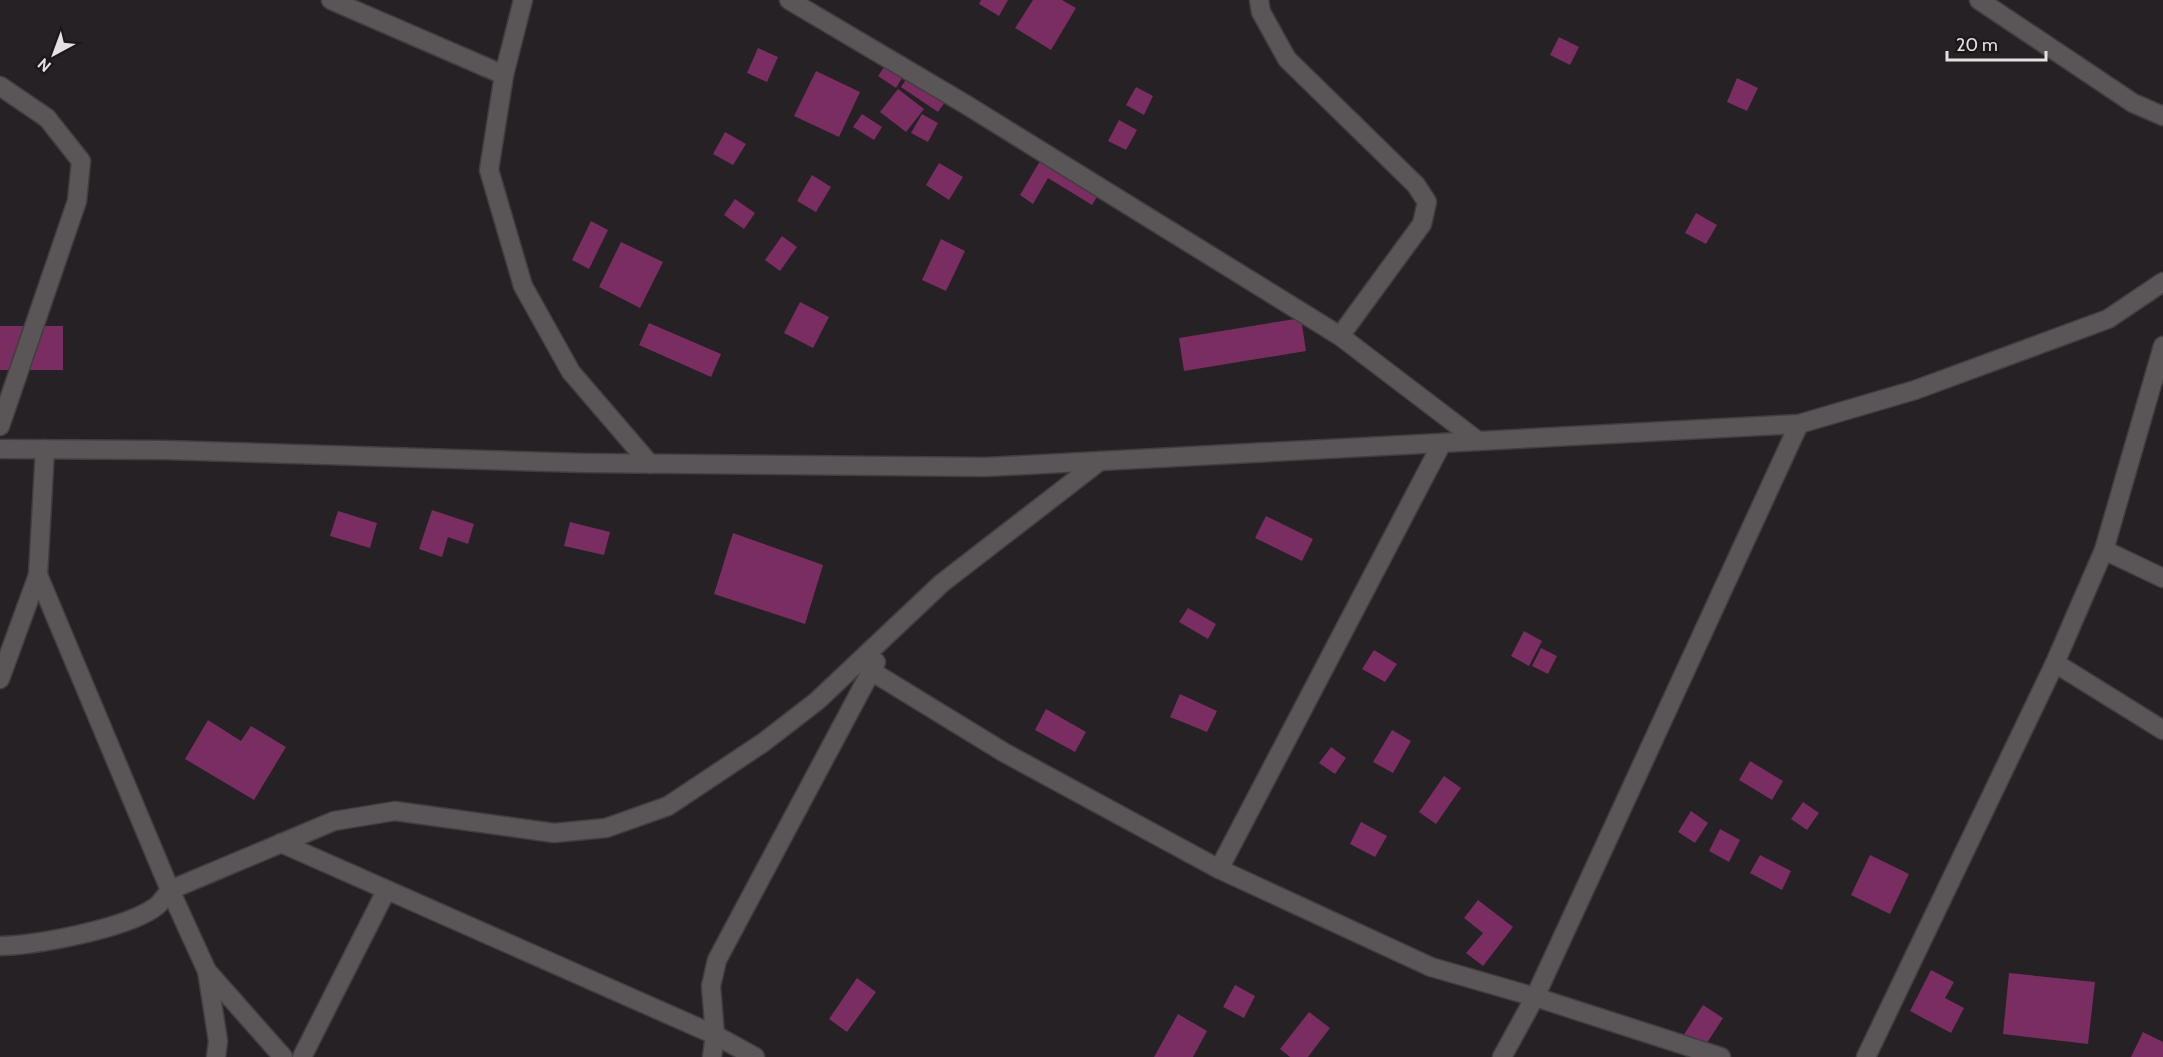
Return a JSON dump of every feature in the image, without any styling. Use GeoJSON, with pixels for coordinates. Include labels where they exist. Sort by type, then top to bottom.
{"type":"FeatureCollection","features":[{"type":"Feature","properties":{"kind":"street"},"geometry":{"type":"LineString","coordinates":[[331,0],[504,75]]}},
{"type":"Feature","properties":{"kind":"street"},"geometry":{"type":"LineString","coordinates":[[524,0],[504,75],[489,170],[523,286],[571,372],[650,464]]}},
{"type":"Feature","properties":{"kind":"street"},"geometry":{"type":"LineString","coordinates":[[789,0],[965,104],[1340,336],[1478,441]]}},
{"type":"Feature","properties":{"kind":"street"},"geometry":{"type":"LineString","coordinates":[[1259,0],[1261,12],[1287,60],[1416,185],[1427,202],[1422,224],[1340,336]]}},
{"type":"Feature","properties":{"kind":"street"},"geometry":{"type":"LineString","coordinates":[[1979,0],[2133,103],[2163,116]]}},
{"type":"Feature","properties":{"kind":"street"},"geometry":{"type":"LineString","coordinates":[[0,86],[47,118],[81,162],[77,201],[0,426]]}},
{"type":"Feature","properties":{"kind":"street"},"geometry":{"type":"LineString","coordinates":[[0,449],[650,464],[986,467],[1799,424],[1915,390],[2108,319],[2163,282]]}},
{"type":"Feature","properties":{"kind":"street"},"geometry":{"type":"LineString","coordinates":[[1866,1057],[2055,663],[2104,550],[2163,346]]}},
{"type":"Feature","properties":{"kind":"street"},"geometry":{"type":"LineString","coordinates":[[1502,1057],[1535,996],[1799,424]]}},
{"type":"Feature","properties":{"kind":"street"},"geometry":{"type":"LineString","coordinates":[[1220,869],[1442,443]]}},
{"type":"Feature","properties":{"kind":"street"},"geometry":{"type":"LineString","coordinates":[[0,679],[38,575],[45,449]]}},
{"type":"Feature","properties":{"kind":"street"},"geometry":{"type":"LineString","coordinates":[[0,946],[51,940],[141,915],[157,906],[170,890],[334,820],[395,811],[554,833],[606,828],[668,806],[764,742],[817,701],[942,583],[1100,461]]}},
{"type":"Feature","properties":{"kind":"street"},"geometry":{"type":"LineString","coordinates":[[2104,550],[2163,578]]}},
{"type":"Feature","properties":{"kind":"street"},"geometry":{"type":"LineString","coordinates":[[38,575],[170,890],[207,971],[218,1041],[216,1057]]}},
{"type":"Feature","properties":{"kind":"street"},"geometry":{"type":"LineString","coordinates":[[712,1057],[716,1035],[711,986],[717,960],[892,632]]}},
{"type":"Feature","properties":{"kind":"street"},"geometry":{"type":"LineString","coordinates":[[2055,663],[2163,730]]}},
{"type":"Feature","properties":{"kind":"street"},"geometry":{"type":"LineString","coordinates":[[871,671],[1005,753],[1220,869],[1431,968],[1535,996],[1721,1057]]}},
{"type":"Feature","properties":{"kind":"street"},"geometry":{"type":"LineString","coordinates":[[281,843],[716,1035],[755,1057]]}},
{"type":"Feature","properties":{"kind":"street"},"geometry":{"type":"LineString","coordinates":[[302,1057],[386,891]]}},
{"type":"Feature","properties":{"kind":"street"},"geometry":{"type":"LineString","coordinates":[[207,971],[283,1057]]}},
{"type":"Feature","properties":{"kind":"building"},"geometry":{"type":"Polygon","coordinates":[[[981,0],[1008,0],[999,16],[979,4],[981,0]]]}},
{"type":"Feature","properties":{"kind":"building"},"geometry":{"type":"Polygon","coordinates":[[[1033,0],[1062,0],[1076,8],[1051,50],[1015,28],[1033,0]]]}},
{"type":"Feature","properties":{"kind":"building"},"geometry":{"type":"Polygon","coordinates":[[[1559,37],[1579,47],[1570,65],[1550,55],[1559,37]]]}},
{"type":"Feature","properties":{"kind":"building"},"geometry":{"type":"Polygon","coordinates":[[[758,48],[778,57],[767,82],[747,73],[758,48]]]}},
{"type":"Feature","properties":{"kind":"building"},"geometry":{"type":"Polygon","coordinates":[[[891,57],[908,68],[896,88],[878,76],[891,57]]]}},
{"type":"Feature","properties":{"kind":"building"},"geometry":{"type":"Polygon","coordinates":[[[816,71],[860,92],[839,137],[794,116],[816,71]]]}},
{"type":"Feature","properties":{"kind":"building"},"geometry":{"type":"Polygon","coordinates":[[[912,71],[950,95],[938,112],[901,87],[912,71]]]}},
{"type":"Feature","properties":{"kind":"building"},"geometry":{"type":"Polygon","coordinates":[[[1737,78],[1758,88],[1747,111],[1727,102],[1737,78]]]}},
{"type":"Feature","properties":{"kind":"building"},"geometry":{"type":"Polygon","coordinates":[[[1136,87],[1153,96],[1144,115],[1126,105],[1136,87]]]}},
{"type":"Feature","properties":{"kind":"building"},"geometry":{"type":"Polygon","coordinates":[[[898,89],[924,109],[906,132],[880,112],[898,89]]]}},
{"type":"Feature","properties":{"kind":"building"},"geometry":{"type":"Polygon","coordinates":[[[862,114],[882,127],[874,140],[853,127],[862,114]]]}},
{"type":"Feature","properties":{"kind":"building"},"geometry":{"type":"Polygon","coordinates":[[[922,114],[938,123],[928,142],[911,133],[922,114]]]}},
{"type":"Feature","properties":{"kind":"building"},"geometry":{"type":"Polygon","coordinates":[[[1119,120],[1137,130],[1126,150],[1108,141],[1119,120]]]}},
{"type":"Feature","properties":{"kind":"building"},"geometry":{"type":"Polygon","coordinates":[[[725,132],[746,144],[733,165],[713,154],[725,132]]]}},
{"type":"Feature","properties":{"kind":"building"},"geometry":{"type":"Polygon","coordinates":[[[1043,156],[1101,190],[1092,205],[1048,178],[1033,204],[1020,195],[1043,156]]]}},
{"type":"Feature","properties":{"kind":"building"},"geometry":{"type":"Polygon","coordinates":[[[939,163],[963,177],[949,200],[926,185],[939,163]]]}},
{"type":"Feature","properties":{"kind":"building"},"geometry":{"type":"Polygon","coordinates":[[[812,175],[831,187],[816,212],[797,201],[812,175]]]}},
{"type":"Feature","properties":{"kind":"building"},"geometry":{"type":"Polygon","coordinates":[[[735,199],[755,213],[744,229],[724,215],[735,199]]]}},
{"type":"Feature","properties":{"kind":"building"},"geometry":{"type":"Polygon","coordinates":[[[1696,213],[1717,225],[1706,244],[1685,233],[1696,213]]]}},
{"type":"Feature","properties":{"kind":"building"},"geometry":{"type":"Polygon","coordinates":[[[591,221],[608,230],[589,269],[572,260],[591,221]]]}},
{"type":"Feature","properties":{"kind":"building"},"geometry":{"type":"Polygon","coordinates":[[[782,236],[797,247],[780,271],[765,260],[782,236]]]}},
{"type":"Feature","properties":{"kind":"building"},"geometry":{"type":"Polygon","coordinates":[[[941,239],[965,251],[946,291],[922,280],[941,239]]]}},
{"type":"Feature","properties":{"kind":"building"},"geometry":{"type":"Polygon","coordinates":[[[621,242],[663,262],[640,308],[599,287],[621,242]]]}},
{"type":"Feature","properties":{"kind":"building"},"geometry":{"type":"Polygon","coordinates":[[[800,302],[829,317],[813,348],[784,333],[800,302]]]}},
{"type":"Feature","properties":{"kind":"building"},"geometry":{"type":"Polygon","coordinates":[[[1301,318],[1306,351],[1184,371],[1179,338],[1301,318]]]}},
{"type":"Feature","properties":{"kind":"building"},"geometry":{"type":"Polygon","coordinates":[[[649,323],[721,354],[711,377],[639,345],[649,323]]]}},
{"type":"Feature","properties":{"kind":"building"},"geometry":{"type":"Polygon","coordinates":[[[0,326],[63,326],[63,370],[0,370],[0,326]]]}},
{"type":"Feature","properties":{"kind":"building"},"geometry":{"type":"Polygon","coordinates":[[[432,510],[474,524],[468,544],[448,537],[442,557],[419,549],[432,510]]]}},
{"type":"Feature","properties":{"kind":"building"},"geometry":{"type":"Polygon","coordinates":[[[338,511],[377,523],[370,548],[330,536],[338,511]]]}},
{"type":"Feature","properties":{"kind":"building"},"geometry":{"type":"Polygon","coordinates":[[[1266,516],[1313,539],[1302,561],[1255,538],[1266,516]]]}},
{"type":"Feature","properties":{"kind":"building"},"geometry":{"type":"Polygon","coordinates":[[[570,522],[610,532],[604,555],[564,546],[570,522]]]}},
{"type":"Feature","properties":{"kind":"building"},"geometry":{"type":"Polygon","coordinates":[[[733,533],[823,565],[805,624],[714,594],[733,533]]]}},
{"type":"Feature","properties":{"kind":"building"},"geometry":{"type":"Polygon","coordinates":[[[1188,608],[1216,624],[1208,639],[1179,622],[1188,608]]]}},
{"type":"Feature","properties":{"kind":"building"},"geometry":{"type":"Polygon","coordinates":[[[1524,631],[1542,641],[1529,666],[1511,656],[1524,631]]]}},
{"type":"Feature","properties":{"kind":"building"},"geometry":{"type":"Polygon","coordinates":[[[1541,648],[1557,656],[1548,674],[1532,666],[1541,648]]]}},
{"type":"Feature","properties":{"kind":"building"},"geometry":{"type":"Polygon","coordinates":[[[1374,650],[1397,664],[1385,682],[1362,669],[1374,650]]]}},
{"type":"Feature","properties":{"kind":"building"},"geometry":{"type":"Polygon","coordinates":[[[1180,694],[1217,711],[1207,732],[1170,717],[1180,694]]]}},
{"type":"Feature","properties":{"kind":"building"},"geometry":{"type":"Polygon","coordinates":[[[1046,709],[1086,732],[1075,752],[1035,730],[1046,709]]]}},
{"type":"Feature","properties":{"kind":"building"},"geometry":{"type":"Polygon","coordinates":[[[208,720],[241,741],[251,726],[286,747],[254,800],[185,759],[208,720]]]}},
{"type":"Feature","properties":{"kind":"building"},"geometry":{"type":"Polygon","coordinates":[[[1392,730],[1411,741],[1393,773],[1373,762],[1392,730]]]}},
{"type":"Feature","properties":{"kind":"building"},"geometry":{"type":"Polygon","coordinates":[[[1331,747],[1346,758],[1335,774],[1319,763],[1331,747]]]}},
{"type":"Feature","properties":{"kind":"building"},"geometry":{"type":"Polygon","coordinates":[[[1750,761],[1783,781],[1772,800],[1739,780],[1750,761]]]}},
{"type":"Feature","properties":{"kind":"building"},"geometry":{"type":"Polygon","coordinates":[[[1444,776],[1461,788],[1436,824],[1419,812],[1444,776]]]}},
{"type":"Feature","properties":{"kind":"building"},"geometry":{"type":"Polygon","coordinates":[[[1803,802],[1819,813],[1807,830],[1791,819],[1803,802]]]}},
{"type":"Feature","properties":{"kind":"building"},"geometry":{"type":"Polygon","coordinates":[[[1691,811],[1708,823],[1695,843],[1678,832],[1691,811]]]}},
{"type":"Feature","properties":{"kind":"building"},"geometry":{"type":"Polygon","coordinates":[[[1361,822],[1387,836],[1375,857],[1350,844],[1361,822]]]}},
{"type":"Feature","properties":{"kind":"building"},"geometry":{"type":"Polygon","coordinates":[[[1720,829],[1740,840],[1729,862],[1709,851],[1720,829]]]}},
{"type":"Feature","properties":{"kind":"building"},"geometry":{"type":"Polygon","coordinates":[[[1760,855],[1791,871],[1782,890],[1750,873],[1760,855]]]}},
{"type":"Feature","properties":{"kind":"building"},"geometry":{"type":"Polygon","coordinates":[[[1870,855],[1909,874],[1890,914],[1851,895],[1870,855]]]}},
{"type":"Feature","properties":{"kind":"building"},"geometry":{"type":"Polygon","coordinates":[[[1478,900],[1513,927],[1483,966],[1466,953],[1483,933],[1464,918],[1478,900]]]}},
{"type":"Feature","properties":{"kind":"building"},"geometry":{"type":"Polygon","coordinates":[[[1931,970],[1954,982],[1945,998],[1964,1008],[1951,1033],[1910,1011],[1931,970]]]}},
{"type":"Feature","properties":{"kind":"building"},"geometry":{"type":"Polygon","coordinates":[[[2009,973],[2095,982],[2088,1044],[2003,1034],[2009,973]]]}},
{"type":"Feature","properties":{"kind":"building"},"geometry":{"type":"Polygon","coordinates":[[[857,978],[876,992],[847,1032],[829,1019],[857,978]]]}},
{"type":"Feature","properties":{"kind":"building"},"geometry":{"type":"Polygon","coordinates":[[[1235,985],[1255,996],[1244,1018],[1223,1007],[1235,985]]]}},
{"type":"Feature","properties":{"kind":"building"},"geometry":{"type":"Polygon","coordinates":[[[1703,1005],[1723,1018],[1698,1057],[1691,1057],[1676,1047],[1703,1005]]]}},
{"type":"Feature","properties":{"kind":"building"},"geometry":{"type":"Polygon","coordinates":[[[1309,1012],[1330,1028],[1308,1057],[1290,1057],[1280,1049],[1309,1012]]]}},
{"type":"Feature","properties":{"kind":"building"},"geometry":{"type":"Polygon","coordinates":[[[1178,1014],[1207,1031],[1193,1057],[1154,1057],[1178,1014]]]}},
{"type":"Feature","properties":{"kind":"building"},"geometry":{"type":"Polygon","coordinates":[[[2143,1032],[2163,1042],[2163,1057],[2131,1057],[2143,1032]]]}}]}
